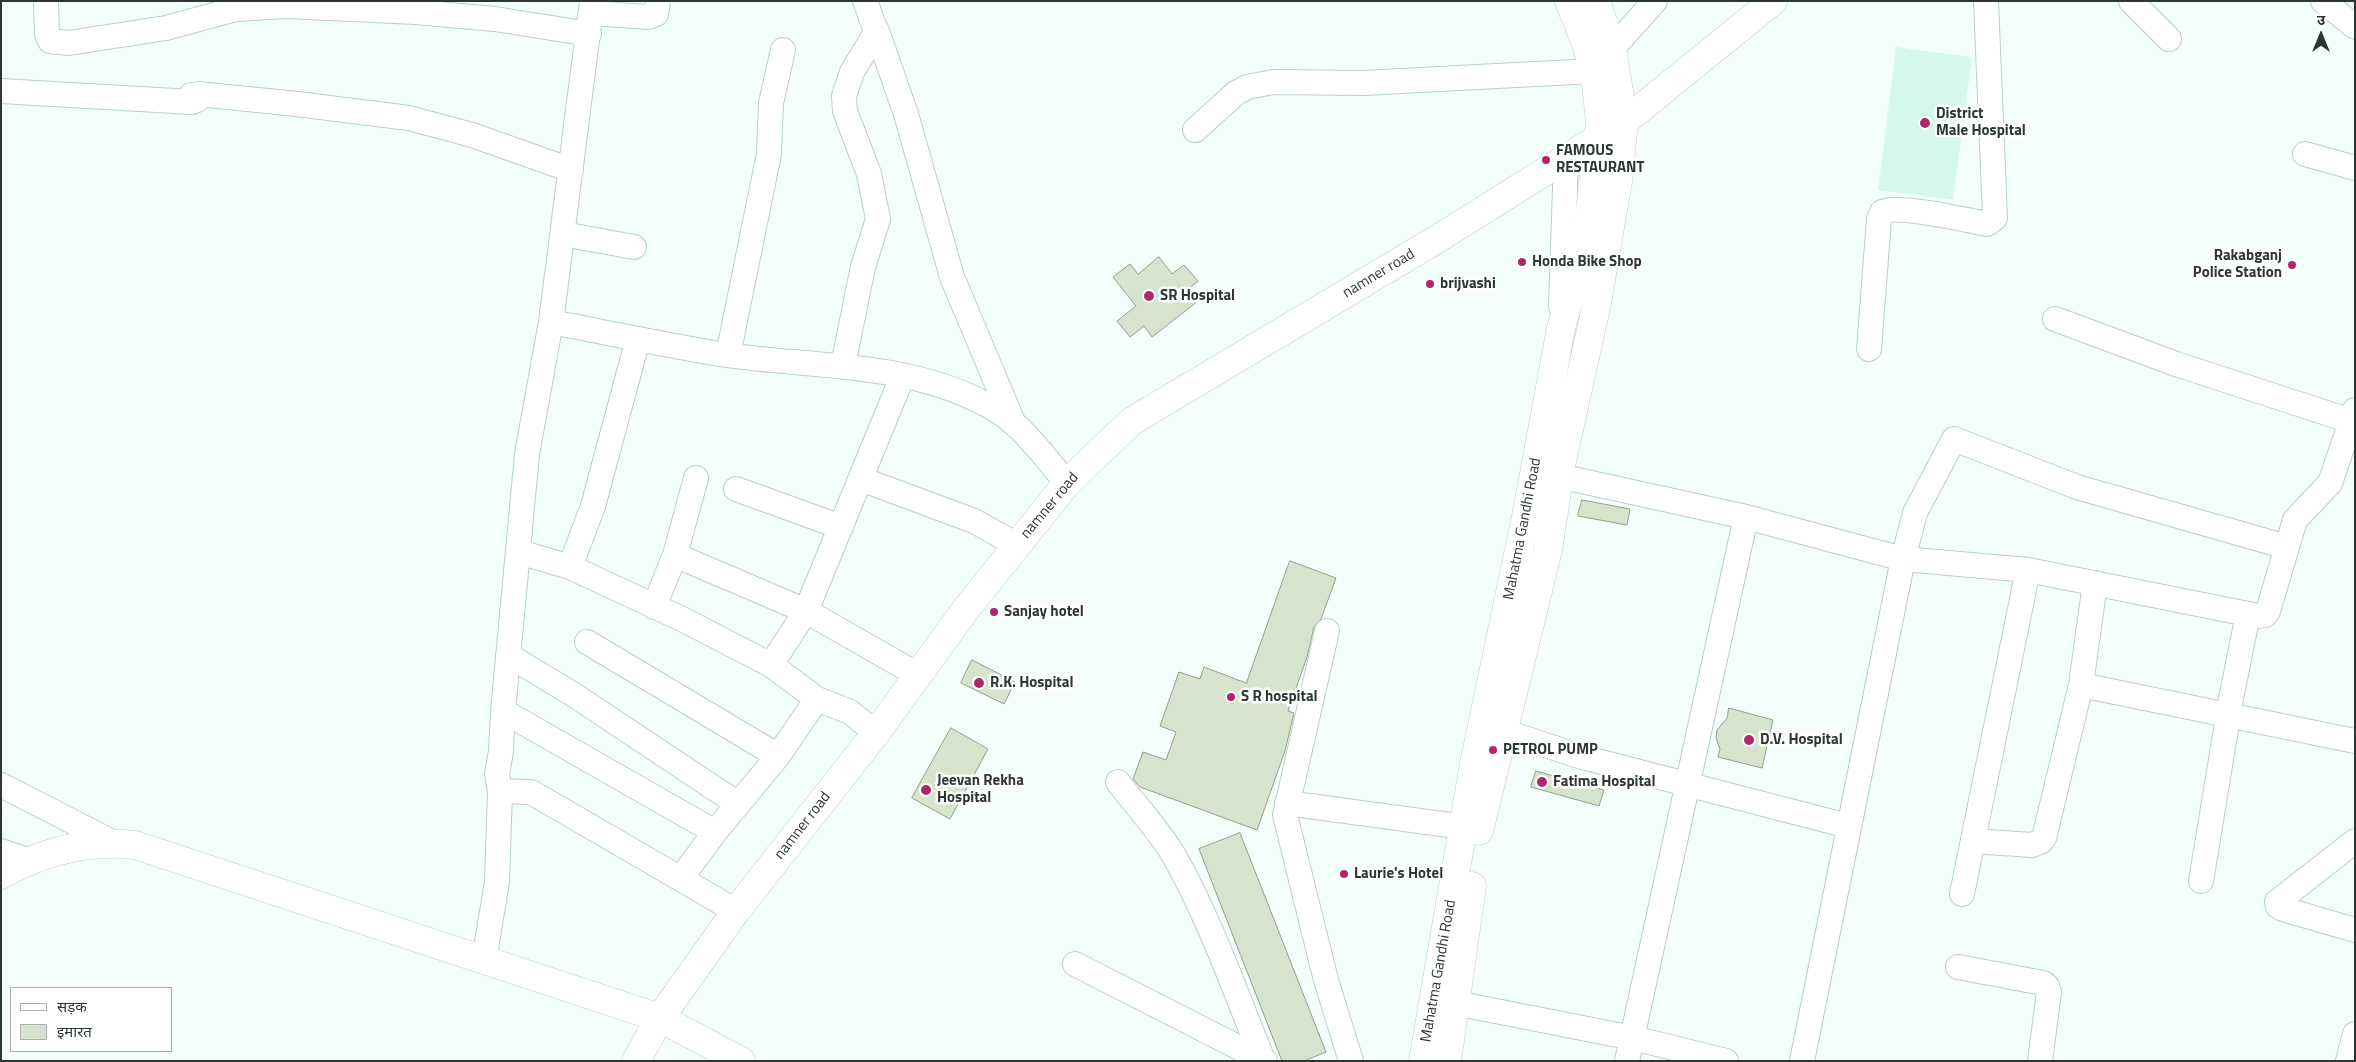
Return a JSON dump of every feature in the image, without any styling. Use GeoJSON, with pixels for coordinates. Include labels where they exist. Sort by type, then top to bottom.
{"type":"FeatureCollection","features":[{"type":"Feature","properties":{"kind":"main road","name":"Mahatma Gandhi Road"},"geometry":{"type":"LineString","coordinates":[[1423,1061],[1474,764],[1527,512],[1560,336],[1586,237],[1600,121],[1593,71],[1587,46],[1569,1]]}},
{"type":"Feature","properties":{"kind":"main road","name":"Mahatma Gandhi Road"},"geometry":{"type":"LineString","coordinates":[[1447,1061],[1480,830],[1548,550],[1559,476],[1597,303],[1618,181],[1624,122],[1612,49],[1596,1]]}},
{"type":"Feature","properties":{"kind":"main road","name":"namner road"},"geometry":{"type":"LineString","coordinates":[[636,1061],[660,1018],[736,911],[876,733],[918,674],[1017,545],[1067,483],[1132,421],[1438,238],[1624,122],[1773,1]]}},
{"type":"Feature","properties":{"kind":"main road"},"geometry":{"type":"LineString","coordinates":[[1,875],[27,860],[65,849],[114,843],[135,845],[660,1018],[718,1054],[741,1061]]}},
{"type":"Feature","properties":{"kind":"street"},"geometry":{"type":"LineString","coordinates":[[46,1],[47,35],[50,41],[69,43],[166,28],[236,9],[286,6],[391,10],[475,18],[648,17],[656,14],[658,1]]}},
{"type":"Feature","properties":{"kind":"street"},"geometry":{"type":"LineString","coordinates":[[865,1],[906,114],[952,277],[1013,422]]}},
{"type":"Feature","properties":{"kind":"street"},"geometry":{"type":"LineString","coordinates":[[1612,49],[1654,1]]}},
{"type":"Feature","properties":{"kind":"street"},"geometry":{"type":"LineString","coordinates":[[1869,349],[1879,219],[1882,212],[1888,209],[1906,210],[1986,224],[1995,218],[1986,1]]}},
{"type":"Feature","properties":{"kind":"street"},"geometry":{"type":"LineString","coordinates":[[2131,1],[2170,39]]}},
{"type":"Feature","properties":{"kind":"street"},"geometry":{"type":"LineString","coordinates":[[2323,1],[2355,27]]}},
{"type":"Feature","properties":{"kind":"street"},"geometry":{"type":"LineString","coordinates":[[484,960],[497,882],[500,791],[497,774],[501,751],[527,454],[551,322],[591,16]]}},
{"type":"Feature","properties":{"kind":"street"},"geometry":{"type":"LineString","coordinates":[[843,365],[863,267],[878,219],[868,174],[845,111],[844,96],[852,72],[877,31]]}},
{"type":"Feature","properties":{"kind":"street"},"geometry":{"type":"LineString","coordinates":[[728,355],[769,154],[772,103],[783,50]]}},
{"type":"Feature","properties":{"kind":"street"},"geometry":{"type":"LineString","coordinates":[[1195,130],[1236,93],[1247,87],[1273,82],[1363,83],[1593,71]]}},
{"type":"Feature","properties":{"kind":"street"},"geometry":{"type":"LineString","coordinates":[[1,91],[192,102],[191,95],[197,100],[198,94],[388,114],[472,135],[572,170]]}},
{"type":"Feature","properties":{"kind":"street"},"geometry":{"type":"LineString","coordinates":[[2305,154],[2355,168]]}},
{"type":"Feature","properties":{"kind":"street"},"geometry":{"type":"LineString","coordinates":[[1560,336],[1566,158]]}},
{"type":"Feature","properties":{"kind":"street"},"geometry":{"type":"LineString","coordinates":[[563,234],[634,247]]}},
{"type":"Feature","properties":{"kind":"street"},"geometry":{"type":"LineString","coordinates":[[1559,476],[1746,517],[1904,559],[2028,570],[2265,616],[2295,520],[2330,483],[2353,416],[2176,364],[2055,319]]}},
{"type":"Feature","properties":{"kind":"street"},"geometry":{"type":"LineString","coordinates":[[551,322],[728,355],[843,365],[903,375],[943,386],[989,406],[1013,422],[1067,483]]}},
{"type":"Feature","properties":{"kind":"street"},"geometry":{"type":"LineString","coordinates":[[570,567],[593,506],[638,339]]}},
{"type":"Feature","properties":{"kind":"street"},"geometry":{"type":"LineString","coordinates":[[771,665],[806,611],[903,375]]}},
{"type":"Feature","properties":{"kind":"street"},"geometry":{"type":"LineString","coordinates":[[1802,1061],[1848,826],[1915,513],[1954,439],[2077,487],[2287,547]]}},
{"type":"Feature","properties":{"kind":"street"},"geometry":{"type":"LineString","coordinates":[[654,607],[675,555],[696,478]]}},
{"type":"Feature","properties":{"kind":"street"},"geometry":{"type":"LineString","coordinates":[[861,479],[974,521],[1017,545]]}},
{"type":"Feature","properties":{"kind":"street"},"geometry":{"type":"LineString","coordinates":[[736,489],[841,527]]}},
{"type":"Feature","properties":{"kind":"street"},"geometry":{"type":"LineString","coordinates":[[1627,1061],[1746,517]]}},
{"type":"Feature","properties":{"kind":"street"},"geometry":{"type":"LineString","coordinates":[[519,552],[570,567],[654,607],[682,618],[771,665],[817,699],[850,712],[876,733]]}},
{"type":"Feature","properties":{"kind":"street"},"geometry":{"type":"LineString","coordinates":[[675,555],[806,611],[918,674]]}},
{"type":"Feature","properties":{"kind":"street"},"geometry":{"type":"LineString","coordinates":[[1962,894],[2028,570]]}},
{"type":"Feature","properties":{"kind":"street"},"geometry":{"type":"LineString","coordinates":[[1973,841],[2032,845],[2044,838],[2081,685],[2095,584]]}},
{"type":"Feature","properties":{"kind":"street"},"geometry":{"type":"LineString","coordinates":[[2201,881],[2248,614]]}},
{"type":"Feature","properties":{"kind":"street"},"geometry":{"type":"LineString","coordinates":[[1327,631],[1284,815],[1326,980],[1351,1061]]}},
{"type":"Feature","properties":{"kind":"street"},"geometry":{"type":"LineString","coordinates":[[587,642],[778,756]]}},
{"type":"Feature","properties":{"kind":"street"},"geometry":{"type":"LineString","coordinates":[[508,656],[574,694],[738,804]]}},
{"type":"Feature","properties":{"kind":"street"},"geometry":{"type":"LineString","coordinates":[[2081,685],[2355,741]]}},
{"type":"Feature","properties":{"kind":"street"},"geometry":{"type":"LineString","coordinates":[[681,878],[715,832],[778,756],[817,699]]}},
{"type":"Feature","properties":{"kind":"street"},"geometry":{"type":"LineString","coordinates":[[503,712],[715,832]]}},
{"type":"Feature","properties":{"kind":"street"},"geometry":{"type":"LineString","coordinates":[[1501,742],[1582,757],[1848,826]]}},
{"type":"Feature","properties":{"kind":"street"},"geometry":{"type":"LineString","coordinates":[[1118,782],[1172,852],[1201,910],[1264,1060]]}},
{"type":"Feature","properties":{"kind":"street"},"geometry":{"type":"LineString","coordinates":[[1,785],[114,843]]}},
{"type":"Feature","properties":{"kind":"street"},"geometry":{"type":"LineString","coordinates":[[500,791],[531,792],[736,911]]}},
{"type":"Feature","properties":{"kind":"street"},"geometry":{"type":"LineString","coordinates":[[1287,803],[1464,827]]}},
{"type":"Feature","properties":{"kind":"street"},"geometry":{"type":"LineString","coordinates":[[2355,841],[2277,902],[2278,906],[2283,909],[2355,930]]}},
{"type":"Feature","properties":{"kind":"street"},"geometry":{"type":"LineString","coordinates":[[1,851],[27,860]]}},
{"type":"Feature","properties":{"kind":"street"},"geometry":{"type":"LineString","coordinates":[[1075,964],[1264,1060]]}},
{"type":"Feature","properties":{"kind":"street"},"geometry":{"type":"LineString","coordinates":[[1958,967],[2043,983],[2047,986],[2049,992],[2040,1061]]}},
{"type":"Feature","properties":{"kind":"street"},"geometry":{"type":"LineString","coordinates":[[1455,1003],[1633,1038],[1726,1061]]}},
{"type":"Feature","properties":{"kind":"street"},"geometry":{"type":"LineString","coordinates":[[2348,1061],[2355,1034]]}},
{"type":"Feature","properties":{"kind":"shaded area","name":"District Male Hospital"},"geometry":{"type":"Polygon","coordinates":[[[1896,47],[1972,57],[1953,200],[1878,190],[1896,47]]]}},
{"type":"Feature","properties":{"kind":"building"},"geometry":{"type":"Polygon","coordinates":[[[1159,257],[1172,274],[1184,265],[1198,281],[1188,289],[1198,301],[1152,337],[1144,326],[1130,337],[1117,321],[1136,306],[1113,277],[1130,264],[1138,274],[1159,257]]]}},
{"type":"Feature","properties":{"kind":"building"},"geometry":{"type":"Polygon","coordinates":[[[1582,500],[1630,509],[1627,525],[1578,516],[1582,500]]]}},
{"type":"Feature","properties":{"kind":"building","name":"S R hospital"},"geometry":{"type":"Polygon","coordinates":[[[1290,561],[1336,578],[1321,619],[1314,627],[1307,657],[1288,711],[1294,713],[1285,751],[1257,830],[1140,787],[1133,779],[1143,752],[1166,760],[1176,732],[1160,726],[1179,672],[1200,679],[1204,667],[1246,683],[1290,561]]]}},
{"type":"Feature","properties":{"kind":"building"},"geometry":{"type":"Polygon","coordinates":[[[972,660],[1015,682],[1004,704],[961,683],[972,660]]]}},
{"type":"Feature","properties":{"kind":"building"},"geometry":{"type":"Polygon","coordinates":[[[1729,708],[1773,720],[1762,768],[1718,757],[1720,749],[1716,738],[1717,730],[1727,718],[1729,708]]]}},
{"type":"Feature","properties":{"kind":"building"},"geometry":{"type":"Polygon","coordinates":[[[951,728],[988,749],[950,819],[912,798],[951,728]]]}},
{"type":"Feature","properties":{"kind":"building"},"geometry":{"type":"Polygon","coordinates":[[[1536,771],[1604,790],[1599,806],[1531,787],[1536,771]]]}},
{"type":"Feature","properties":{"kind":"building"},"geometry":{"type":"Polygon","coordinates":[[[1240,833],[1326,1052],[1304,1061],[1282,1061],[1199,849],[1240,833]]]}},
{"type":"Feature","properties":{"kind":"place","name":"District Male Hospital"},"geometry":{"type":"Point","coordinates":[1925,123]}},
{"type":"Feature","properties":{"kind":"place","name":"FAMOUS RESTAURANT"},"geometry":{"type":"Point","coordinates":[1546,160]}},
{"type":"Feature","properties":{"kind":"place","name":"Honda Bike Shop"},"geometry":{"type":"Point","coordinates":[1522,262]}},
{"type":"Feature","properties":{"kind":"place","name":"Rakabganj Police Station"},"geometry":{"type":"Point","coordinates":[2292,265]}},
{"type":"Feature","properties":{"kind":"place","name":"brijvashi"},"geometry":{"type":"Point","coordinates":[1430,284]}},
{"type":"Feature","properties":{"kind":"place","name":"SR Hospital"},"geometry":{"type":"Point","coordinates":[1149,296]}},
{"type":"Feature","properties":{"kind":"place","name":"Sanjay hotel"},"geometry":{"type":"Point","coordinates":[994,612]}},
{"type":"Feature","properties":{"kind":"place","name":"R.K. Hospital"},"geometry":{"type":"Point","coordinates":[979,683]}},
{"type":"Feature","properties":{"kind":"place","name":"S R hospital"},"geometry":{"type":"Point","coordinates":[1231,697]}},
{"type":"Feature","properties":{"kind":"place","name":"D.V. Hospital"},"geometry":{"type":"Point","coordinates":[1749,740]}},
{"type":"Feature","properties":{"kind":"place","name":"PETROL PUMP"},"geometry":{"type":"Point","coordinates":[1493,750]}},
{"type":"Feature","properties":{"kind":"place","name":"Fatima Hospital"},"geometry":{"type":"Point","coordinates":[1542,782]}},
{"type":"Feature","properties":{"kind":"place","name":"Jeevan Rekha Hospital"},"geometry":{"type":"Point","coordinates":[926,790]}},
{"type":"Feature","properties":{"kind":"place","name":"Laurie's Hotel"},"geometry":{"type":"Point","coordinates":[1344,874]}}]}
